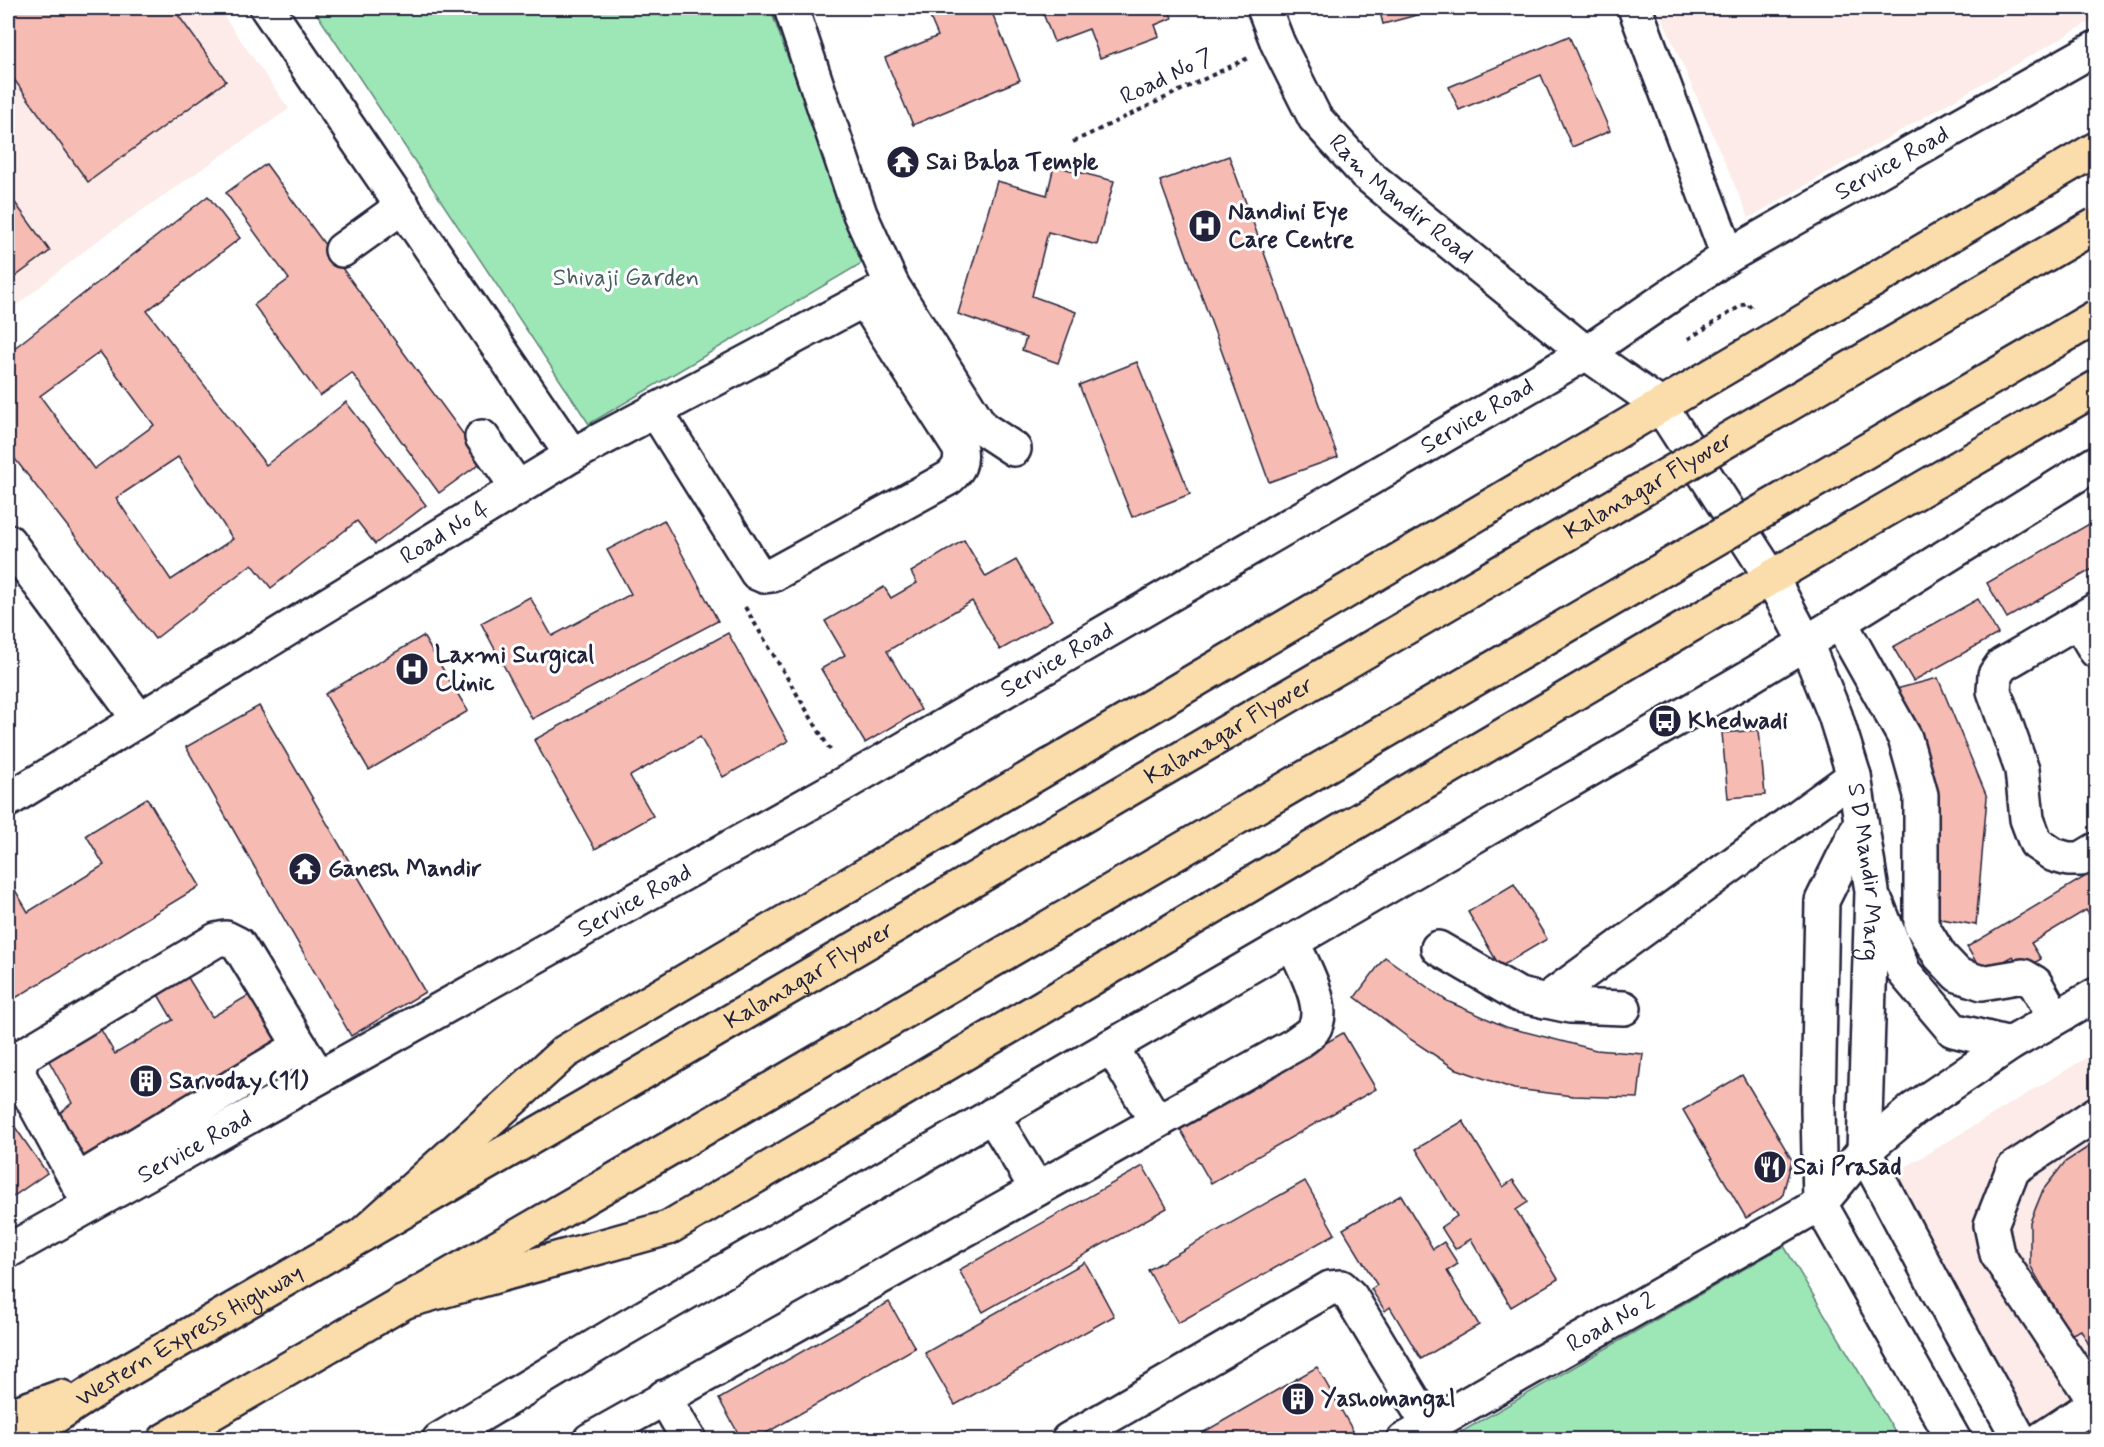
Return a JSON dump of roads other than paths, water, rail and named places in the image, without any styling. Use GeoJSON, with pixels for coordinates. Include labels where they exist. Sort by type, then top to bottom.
{"type":"FeatureCollection","features":[{"type":"Feature","properties":{"kind":"highway"},"geometry":{"type":"LineString","coordinates":[[362,1235],[565,1052],[2097,149]]}},
{"type":"Feature","properties":{"kind":"highway","name":"Kalanagar Flyover"},"geometry":{"type":"LineString","coordinates":[[362,1235],[2097,225]]}},
{"type":"Feature","properties":{"kind":"highway"},"geometry":{"type":"LineString","coordinates":[[165,1440],[2097,316]]}},
{"type":"Feature","properties":{"kind":"highway"},"geometry":{"type":"LineString","coordinates":[[402,1302],[668,1228],[1771,577],[2097,388]]}},
{"type":"Feature","properties":{"kind":"highway","name":"Western Express Highway"},"geometry":{"type":"LineString","coordinates":[[19,1440],[111,1380],[362,1235]]}},
{"type":"Feature","properties":{"kind":"highway"},"geometry":{"type":"LineString","coordinates":[[8,1416],[111,1380]]}},
{"type":"Feature","properties":{"kind":"street"},"geometry":{"type":"LineString","coordinates":[[267,8],[572,455]]}},
{"type":"Feature","properties":{"kind":"street"},"geometry":{"type":"LineString","coordinates":[[655,411],[757,573],[764,576],[772,574],[949,478],[958,469],[961,459],[960,449],[879,293],[860,214],[791,8]]}},
{"type":"Feature","properties":{"kind":"street","name":"Ram Mandir Road"},"geometry":{"type":"LineString","coordinates":[[1264,8],[1278,44],[1315,118],[1365,173],[1586,353]]}},
{"type":"Feature","properties":{"kind":"street"},"geometry":{"type":"LineString","coordinates":[[1635,8],[1728,256]]}},
{"type":"Feature","properties":{"kind":"street","name":"Service Road"},"geometry":{"type":"LineString","coordinates":[[8,1251],[83,1193],[183,1135],[319,1077],[849,781],[1586,353],[1728,256],[2097,48]]}},
{"type":"Feature","properties":{"kind":"street"},"geometry":{"type":"LineString","coordinates":[[342,250],[403,206]]}},
{"type":"Feature","properties":{"kind":"street"},"geometry":{"type":"LineString","coordinates":[[879,293],[982,428],[1014,449]]}},
{"type":"Feature","properties":{"kind":"street","name":"Road No 4"},"geometry":{"type":"LineString","coordinates":[[8,800],[138,718],[572,455],[879,293]]}},
{"type":"Feature","properties":{"kind":"street","name":"S D Mandir Marg"},"geometry":{"type":"LineString","coordinates":[[1586,353],[1660,405],[1771,577],[1806,643],[1835,715],[1854,776],[1872,891],[1864,1151],[2020,1440]]}},
{"type":"Feature","properties":{"kind":"street"},"geometry":{"type":"LineString","coordinates":[[482,437],[518,488]]}},
{"type":"Feature","properties":{"kind":"street"},"geometry":{"type":"LineString","coordinates":[[439,1440],[622,1329],[1806,643],[2097,463]]}},
{"type":"Feature","properties":{"kind":"street"},"geometry":{"type":"LineString","coordinates":[[8,541],[138,718]]}},
{"type":"Feature","properties":{"kind":"street"},"geometry":{"type":"LineString","coordinates":[[2097,651],[2087,616],[2002,665],[1995,675],[1994,691],[2022,770],[2027,819],[2036,843],[2054,855],[2068,859],[2081,859],[2097,850]]}},
{"type":"Feature","properties":{"kind":"street"},"geometry":{"type":"LineString","coordinates":[[1840,622],[1905,738],[1921,795],[1921,925],[1940,956],[1959,975],[1982,983],[2023,976],[2035,983],[2055,1018]]}},
{"type":"Feature","properties":{"kind":"street"},"geometry":{"type":"LineString","coordinates":[[1545,1000],[1854,776]]}},
{"type":"Feature","properties":{"kind":"street"},"geometry":{"type":"LineString","coordinates":[[1861,822],[1822,901],[1818,1109],[1820,1204],[1954,1440]]}},
{"type":"Feature","properties":{"kind":"street"},"geometry":{"type":"LineString","coordinates":[[1872,891],[1904,972],[1953,1030],[2010,1044]]}},
{"type":"Feature","properties":{"kind":"street"},"geometry":{"type":"LineString","coordinates":[[83,1193],[20,1075],[20,1065],[24,1055],[216,940],[226,938],[238,944],[319,1077]]}},
{"type":"Feature","properties":{"kind":"street"},"geometry":{"type":"LineString","coordinates":[[590,1440],[1294,1045],[1312,1032],[1318,1021],[1319,1004],[1292,941]]}},
{"type":"Feature","properties":{"kind":"street"},"geometry":{"type":"LineString","coordinates":[[1438,948],[1519,995],[1570,1006],[1624,1008]]}},
{"type":"Feature","properties":{"kind":"street"},"geometry":{"type":"LineString","coordinates":[[1820,1204],[1864,1151],[1914,1109],[2010,1044],[2097,995]]}},
{"type":"Feature","properties":{"kind":"street"},"geometry":{"type":"LineString","coordinates":[[183,1135],[300,1046]]}},
{"type":"Feature","properties":{"kind":"street"},"geometry":{"type":"LineString","coordinates":[[1111,1047],[1156,1121]]}},
{"type":"Feature","properties":{"kind":"street"},"geometry":{"type":"LineString","coordinates":[[2040,1440],[2096,1403],[1997,1254],[1990,1225],[2013,1169],[2097,1114]]}},
{"type":"Feature","properties":{"kind":"street"},"geometry":{"type":"LineString","coordinates":[[992,1115],[1037,1189]]}},
{"type":"Feature","properties":{"kind":"street","name":"Road No 2"},"geometry":{"type":"LineString","coordinates":[[1416,1433],[1820,1204]]}},
{"type":"Feature","properties":{"kind":"street"},"geometry":{"type":"LineString","coordinates":[[1068,1440],[1330,1288],[1341,1287],[1350,1297],[1416,1433]]}},
{"type":"Feature","properties":{"kind":"street"},"geometry":{"type":"LineString","coordinates":[[664,1397],[689,1440]]}},
{"type":"Feature","properties":{"kind":"place","name":"Sai Baba Temple"},"geometry":{"type":"Point","coordinates":[903,162]}},
{"type":"Feature","properties":{"kind":"place","name":"Nandini Eye Care Centre"},"geometry":{"type":"Point","coordinates":[1205,226]}},
{"type":"Feature","properties":{"kind":"place","name":"Laxmi Surgical Clinic"},"geometry":{"type":"Point","coordinates":[412,669]}},
{"type":"Feature","properties":{"kind":"place","name":"Khedwadi"},"geometry":{"type":"Point","coordinates":[1665,721]}},
{"type":"Feature","properties":{"kind":"place","name":"Ganesh Mandir"},"geometry":{"type":"Point","coordinates":[305,869]}},
{"type":"Feature","properties":{"kind":"place","name":"Sarvoday (11)"},"geometry":{"type":"Point","coordinates":[146,1081]}},
{"type":"Feature","properties":{"kind":"place","name":"Sai Prasad"},"geometry":{"type":"Point","coordinates":[1770,1167]}},
{"type":"Feature","properties":{"kind":"place","name":"Yashomangal"},"geometry":{"type":"Point","coordinates":[1298,1399]}},
{"type":"Feature","properties":{"kind":"park label","name":"Shivaji Garden"},"geometry":{"type":"Point","coordinates":[626,278]}}]}
